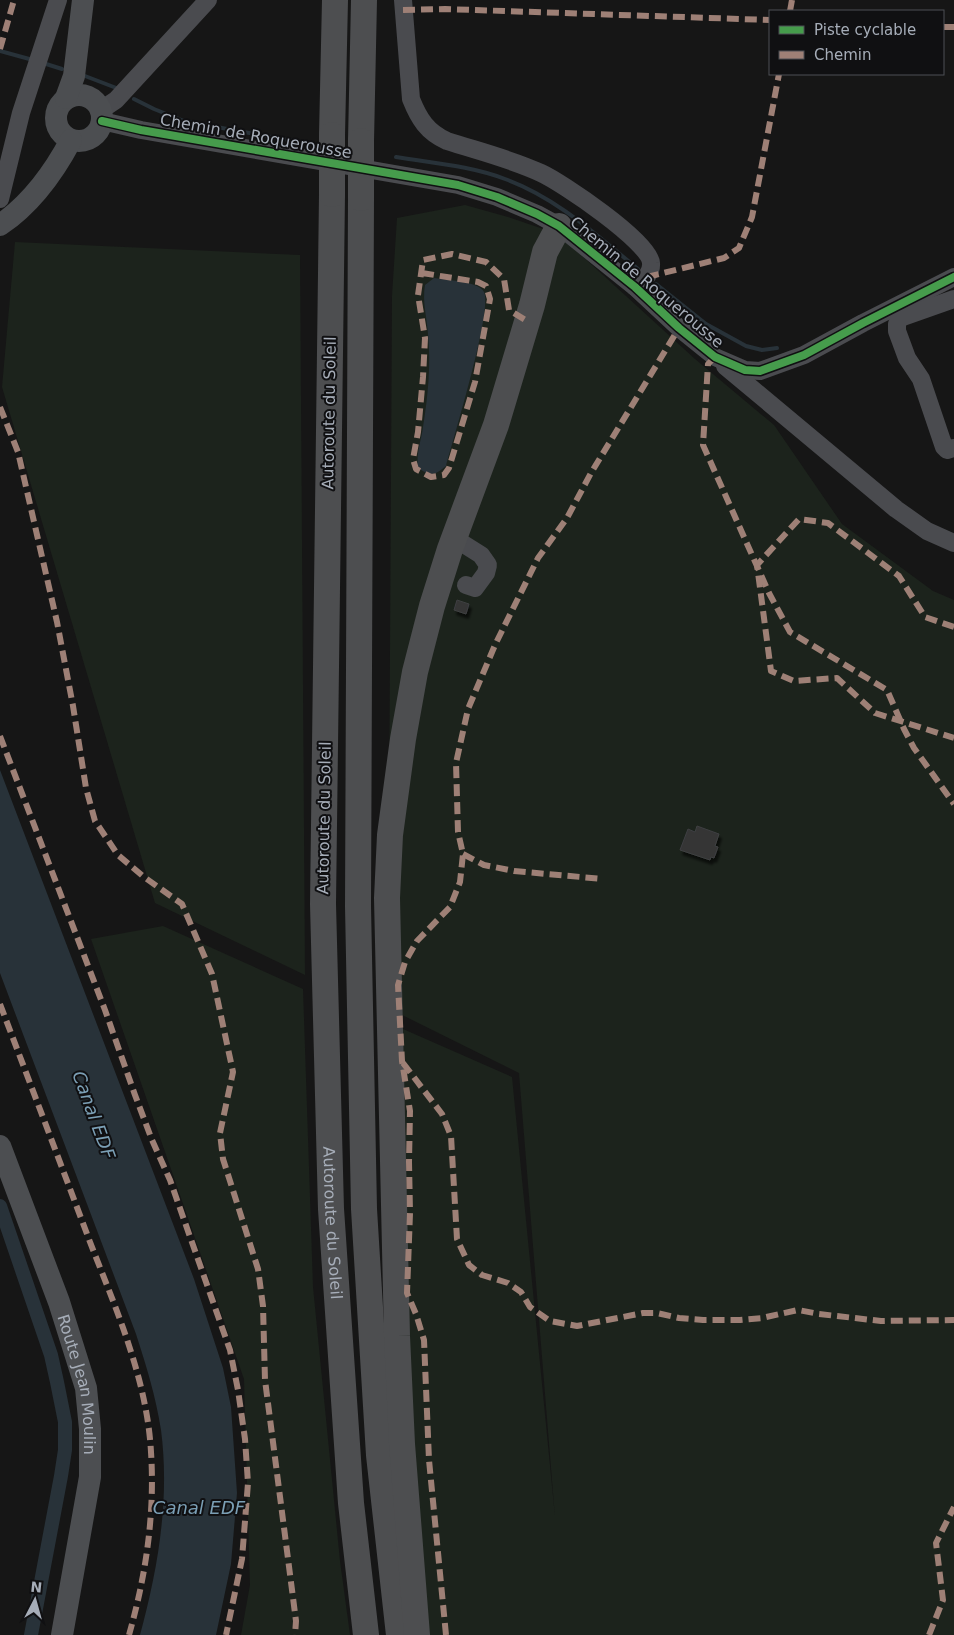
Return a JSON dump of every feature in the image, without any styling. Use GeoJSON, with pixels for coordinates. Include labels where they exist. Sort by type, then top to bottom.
{"type":"FeatureCollection","features":[{"type":"Feature","properties":{"kind":"highway","name":"Autoroute du Soleil"},"geometry":{"type":"LineString","coordinates":[[335,0],[323,904],[331,1209],[351,1503],[366,1635]]}},
{"type":"Feature","properties":{"kind":"highway","name":"Autoroute du Soleil"},"geometry":{"type":"LineString","coordinates":[[364,0],[361,141],[358,906],[364,1209],[379,1456],[399,1635]]}},
{"type":"Feature","properties":{"kind":"highway"},"geometry":{"type":"LineString","coordinates":[[417,1635],[402,1444],[397,1345],[387,898],[390,835],[402,739],[415,672],[432,606],[454,538],[496,425],[532,305],[545,252],[560,226]]}},
{"type":"Feature","properties":{"kind":"main road"},"geometry":{"type":"LineString","coordinates":[[74,90],[93,99],[102,116],[96,134],[85,140],[71,140],[60,131],[57,124],[57,110],[74,90],[83,0]]}},
{"type":"Feature","properties":{"kind":"main road"},"geometry":{"type":"LineString","coordinates":[[0,225],[27,203],[48,178],[71,140]]}},
{"type":"Feature","properties":{"kind":"main road","name":"Route Jean Moulin"},"geometry":{"type":"LineString","coordinates":[[0,1146],[59,1302],[86,1388],[90,1429],[90,1477],[62,1635]]}},
{"type":"Feature","properties":{"kind":"street"},"geometry":{"type":"LineString","coordinates":[[0,200],[21,113],[58,0]]}},
{"type":"Feature","properties":{"kind":"street"},"geometry":{"type":"LineString","coordinates":[[102,116],[208,0]]}},
{"type":"Feature","properties":{"kind":"street"},"geometry":{"type":"LineString","coordinates":[[403,0],[411,99],[417,113],[429,130],[447,141],[522,165],[543,174],[568,188],[603,214],[646,251],[651,261],[647,278],[635,287]]}},
{"type":"Feature","properties":{"kind":"street","name":"Chemin de Roquerousse"},"geometry":{"type":"LineString","coordinates":[[102,116],[142,130],[458,185],[497,197],[560,226],[635,287],[715,357],[745,370],[760,371],[804,356],[863,323],[954,277]]}},
{"type":"Feature","properties":{"kind":"street"},"geometry":{"type":"LineString","coordinates":[[954,299],[900,318],[897,324],[897,331],[907,358],[921,379],[944,447],[948,450],[954,448]]}},
{"type":"Feature","properties":{"kind":"street"},"geometry":{"type":"LineString","coordinates":[[715,357],[896,509],[927,531],[954,543]]}},
{"type":"Feature","properties":{"kind":"street"},"geometry":{"type":"LineString","coordinates":[[454,538],[481,555],[488,565],[486,573],[475,588],[466,584]]}},
{"type":"Feature","properties":{"kind":"shaded area"},"geometry":{"type":"Polygon","coordinates":[[[465,205],[558,234],[695,359],[774,425],[842,524],[933,591],[954,600],[954,1635],[430,1635],[413,1547],[378,1018],[512,1077],[555,1517],[519,1073],[388,1008],[392,296],[397,218],[465,205]]]}},
{"type":"Feature","properties":{"kind":"shaded area"},"geometry":{"type":"Polygon","coordinates":[[[15,242],[300,255],[305,975],[155,903],[2,387],[15,242]]]}},
{"type":"Feature","properties":{"kind":"shaded area"},"geometry":{"type":"Polygon","coordinates":[[[163,926],[303,989],[313,1287],[340,1561],[350,1635],[241,1635],[250,1585],[244,1379],[91,939],[163,926]]]}},
{"type":"Feature","properties":{"kind":"water"},"geometry":{"type":"Polygon","coordinates":[[[434,278],[476,285],[484,292],[485,303],[478,348],[446,466],[430,474],[418,468],[418,452],[426,404],[429,369],[429,345],[424,291],[425,285],[434,278]]]}},
{"type":"Feature","properties":{"kind":"water","name":"Canal EDF"},"geometry":{"type":"Polygon","coordinates":[[[0,770],[194,1279],[223,1368],[231,1407],[237,1493],[231,1564],[216,1635],[140,1635],[152,1585],[161,1534],[164,1482],[161,1430],[154,1393],[136,1334],[0,973],[0,770]]]}},
{"type":"Feature","properties":{"kind":"building"},"geometry":{"type":"Polygon","coordinates":[[[457,600],[469,604],[466,614],[454,610],[457,600]]]}},
{"type":"Feature","properties":{"kind":"building"},"geometry":{"type":"Polygon","coordinates":[[[697,826],[719,834],[715,846],[718,847],[714,858],[711,857],[710,860],[680,850],[688,829],[695,832],[697,826]]]}},
{"type":"Feature","properties":{"kind":"waterway"},"geometry":{"type":"LineString","coordinates":[[0,51],[33,60]]}},
{"type":"Feature","properties":{"kind":"waterway"},"geometry":{"type":"LineString","coordinates":[[43,63],[62,69]]}},
{"type":"Feature","properties":{"kind":"waterway"},"geometry":{"type":"LineString","coordinates":[[85,76],[119,89]]}},
{"type":"Feature","properties":{"kind":"waterway"},"geometry":{"type":"LineString","coordinates":[[134,99],[184,121],[293,141]]}},
{"type":"Feature","properties":{"kind":"waterway"},"geometry":{"type":"LineString","coordinates":[[396,157],[479,171],[524,187],[542,196],[575,218],[638,269]]}},
{"type":"Feature","properties":{"kind":"waterway"},"geometry":{"type":"LineString","coordinates":[[656,284],[706,324],[746,346],[762,350],[777,348]]}},
{"type":"Feature","properties":{"kind":"waterway"},"geometry":{"type":"LineString","coordinates":[[0,1206],[51,1355],[65,1422],[65,1450],[61,1476],[31,1635]]}},
{"type":"Feature","properties":{"kind":"marked path"},"geometry":{"type":"LineString","coordinates":[[0,49],[14,0]]}},
{"type":"Feature","properties":{"kind":"marked path"},"geometry":{"type":"LineString","coordinates":[[790,10],[792,0]]}},
{"type":"Feature","properties":{"kind":"marked path"},"geometry":{"type":"LineString","coordinates":[[403,10],[445,9],[769,20]]}},
{"type":"Feature","properties":{"kind":"marked path"},"geometry":{"type":"LineString","coordinates":[[944,27],[954,27]]}},
{"type":"Feature","properties":{"kind":"marked path"},"geometry":{"type":"LineString","coordinates":[[647,277],[724,258],[739,248],[752,217],[779,75]]}},
{"type":"Feature","properties":{"kind":"marked path"},"geometry":{"type":"LineString","coordinates":[[422,273],[478,282],[486,286],[490,299],[475,382],[449,468],[444,475],[431,477],[416,469],[413,459],[418,432],[425,338],[418,295],[423,260],[452,254],[486,262],[504,279],[509,310],[527,321]]}},
{"type":"Feature","properties":{"kind":"marked path"},"geometry":{"type":"LineString","coordinates":[[446,1635],[429,1460],[424,1340],[407,1293],[410,1213],[410,1111],[402,1061],[398,985],[405,962],[417,941],[450,907],[460,882],[463,854],[458,832],[456,763],[468,709],[495,645],[538,558],[567,518],[591,473],[679,328]]}},
{"type":"Feature","properties":{"kind":"marked path"},"geometry":{"type":"LineString","coordinates":[[715,357],[708,364],[703,445],[769,593],[790,632],[887,690],[914,748],[954,804]]}},
{"type":"Feature","properties":{"kind":"marked path"},"geometry":{"type":"LineString","coordinates":[[0,407],[18,452],[57,622],[86,788],[95,821],[118,855],[144,877],[182,904],[212,974],[233,1072],[220,1133],[223,1159],[258,1269],[263,1306],[265,1380],[296,1621],[295,1635]]}},
{"type":"Feature","properties":{"kind":"marked path"},"geometry":{"type":"LineString","coordinates":[[954,627],[925,617],[899,576],[828,523],[799,519],[757,565],[771,671],[794,681],[837,678],[875,713],[954,738]]}},
{"type":"Feature","properties":{"kind":"marked path"},"geometry":{"type":"LineString","coordinates":[[0,736],[105,1010],[152,1140],[170,1180],[230,1350],[245,1439],[248,1483],[242,1559],[226,1635]]}},
{"type":"Feature","properties":{"kind":"marked path"},"geometry":{"type":"LineString","coordinates":[[463,854],[484,865],[514,871],[603,879]]}},
{"type":"Feature","properties":{"kind":"marked path"},"geometry":{"type":"LineString","coordinates":[[0,1004],[120,1319],[137,1371],[143,1398],[151,1452],[152,1498],[148,1544],[140,1590],[129,1635]]}},
{"type":"Feature","properties":{"kind":"marked path"},"geometry":{"type":"LineString","coordinates":[[403,1063],[442,1114],[451,1136],[457,1239],[469,1265],[482,1275],[508,1283],[521,1292],[530,1307],[550,1321],[577,1326],[643,1313],[657,1313],[679,1318],[703,1320],[740,1320],[762,1318],[798,1310],[881,1321],[954,1320]]}},
{"type":"Feature","properties":{"kind":"marked path"},"geometry":{"type":"LineString","coordinates":[[929,1635],[943,1600],[936,1543],[954,1507]]}},
{"type":"Feature","properties":{"kind":"cycle path"},"geometry":{"type":"LineString","coordinates":[[102,121],[141,130],[458,185],[497,197],[537,214],[559,226],[635,287],[679,328],[715,357],[745,370],[760,371],[804,355],[954,277]]}}]}
